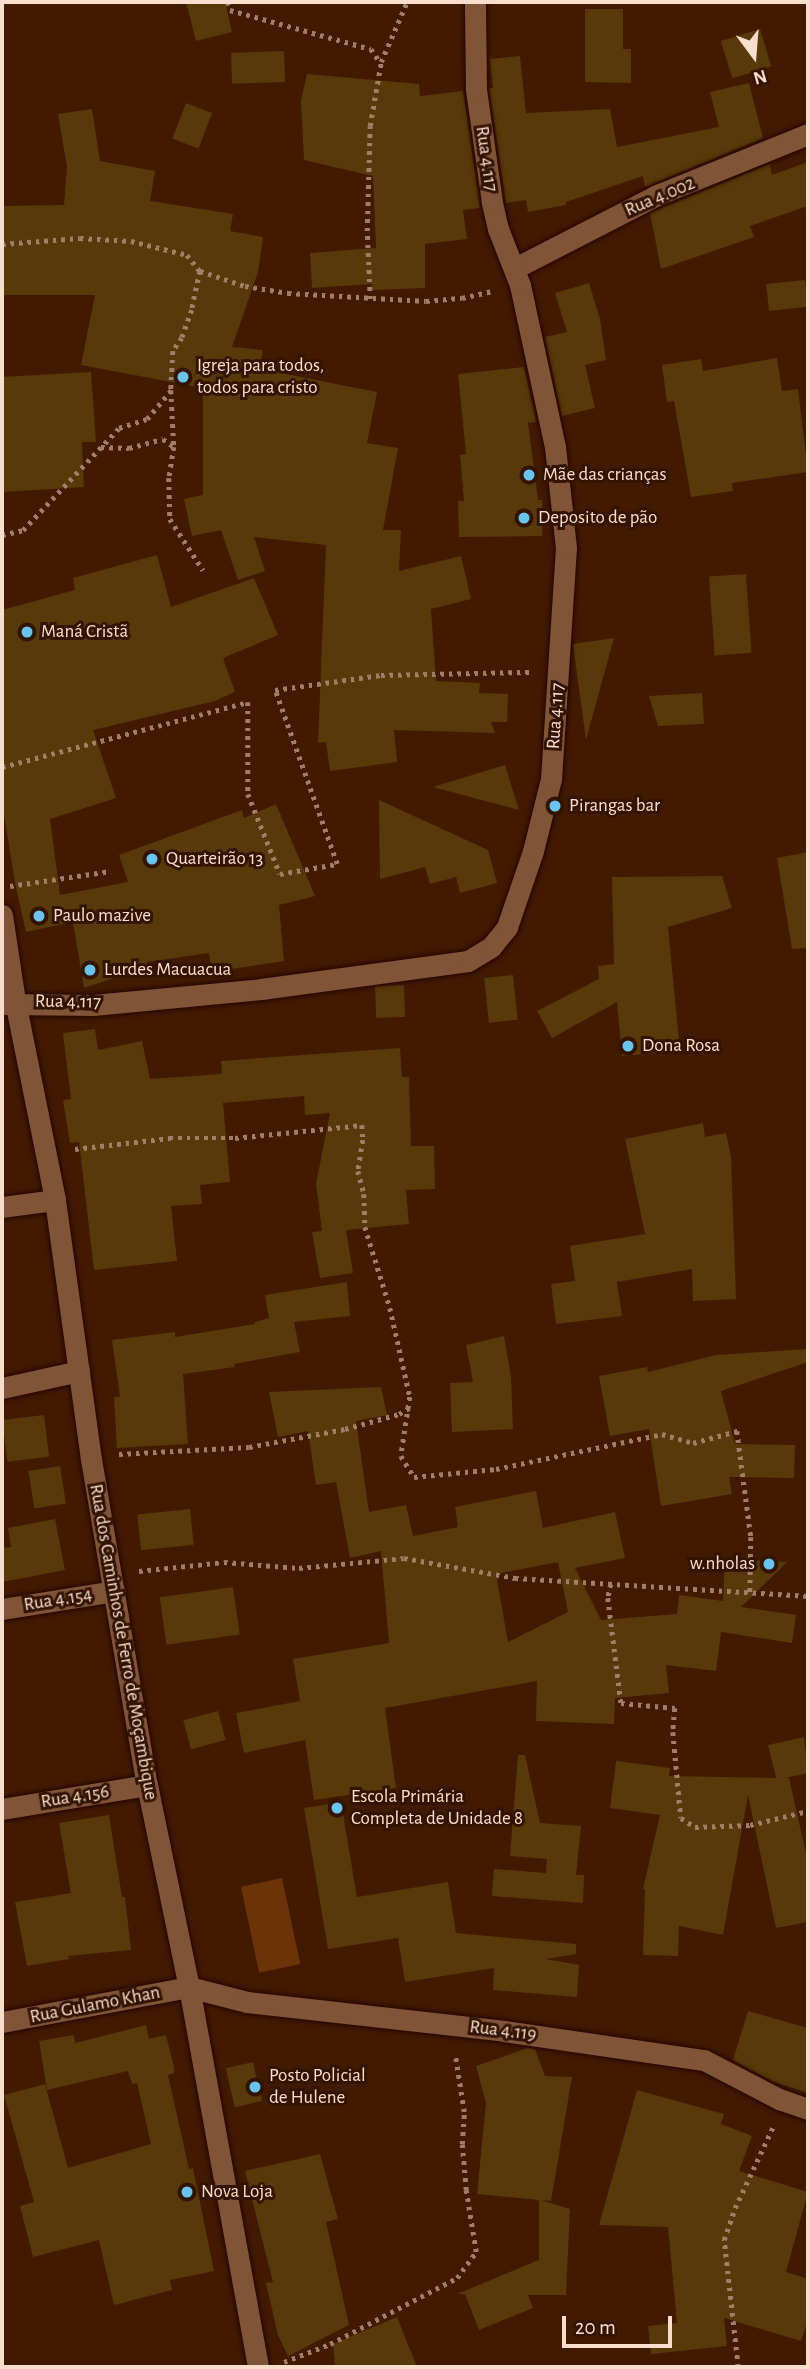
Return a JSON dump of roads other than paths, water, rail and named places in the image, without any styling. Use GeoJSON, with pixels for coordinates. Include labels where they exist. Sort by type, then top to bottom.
{"type":"FeatureCollection","features":[{"type":"Feature","properties":{"kind":"street","name":"Rua 4.117"},"geometry":{"type":"LineString","coordinates":[[8,1002],[93,1005],[261,989],[468,961],[491,947],[507,927],[534,851],[551,779],[566,548],[555,447],[518,276],[498,229],[492,202],[477,89],[475,2]]}},
{"type":"Feature","properties":{"kind":"street","name":"Rua 4.002"},"geometry":{"type":"LineString","coordinates":[[518,276],[657,195],[808,134]]}},
{"type":"Feature","properties":{"kind":"street","name":"Rua dos Caminhos de Ferro de Moçambique"},"geometry":{"type":"LineString","coordinates":[[2,915],[8,1002],[46,1152],[55,1199],[91,1459],[147,1785],[265,2366]]}},
{"type":"Feature","properties":{"kind":"street"},"geometry":{"type":"LineString","coordinates":[[2,1207],[55,1199]]}},
{"type":"Feature","properties":{"kind":"street"},"geometry":{"type":"LineString","coordinates":[[2,1388],[79,1371]]}},
{"type":"Feature","properties":{"kind":"street","name":"Rua 4.154"},"geometry":{"type":"LineString","coordinates":[[2,1609],[115,1591]]}},
{"type":"Feature","properties":{"kind":"street","name":"Rua 4.156"},"geometry":{"type":"LineString","coordinates":[[2,1809],[147,1785]]}},
{"type":"Feature","properties":{"kind":"street","name":"Rua Gulamo Khan"},"geometry":{"type":"LineString","coordinates":[[2,2022],[189,1987]]}},
{"type":"Feature","properties":{"kind":"street","name":"Rua 4.119"},"geometry":{"type":"LineString","coordinates":[[189,1987],[247,2002],[455,2025],[704,2060],[779,2099],[808,2109]]}},
{"type":"Feature","properties":{"kind":"place","name":"Igreja para todos, todos para cristo"},"geometry":{"type":"Point","coordinates":[183,377]}},
{"type":"Feature","properties":{"kind":"place","name":"Mãe das crianças"},"geometry":{"type":"Point","coordinates":[529,475]}},
{"type":"Feature","properties":{"kind":"place","name":"Deposito de pão"},"geometry":{"type":"Point","coordinates":[524,518]}},
{"type":"Feature","properties":{"kind":"place","name":"Maná Cristã"},"geometry":{"type":"Point","coordinates":[27,632]}},
{"type":"Feature","properties":{"kind":"place","name":"Pirangas bar"},"geometry":{"type":"Point","coordinates":[555,806]}},
{"type":"Feature","properties":{"kind":"place","name":"Quarteirão 13"},"geometry":{"type":"Point","coordinates":[152,859]}},
{"type":"Feature","properties":{"kind":"place","name":"Paulo mazive"},"geometry":{"type":"Point","coordinates":[39,916]}},
{"type":"Feature","properties":{"kind":"place","name":"Lurdes Macuacua"},"geometry":{"type":"Point","coordinates":[90,970]}},
{"type":"Feature","properties":{"kind":"place","name":"Dona Rosa"},"geometry":{"type":"Point","coordinates":[628,1046]}},
{"type":"Feature","properties":{"kind":"place","name":"w.nholas"},"geometry":{"type":"Point","coordinates":[769,1564]}},
{"type":"Feature","properties":{"kind":"place","name":"Escola Primária Completa de Unidade 8"},"geometry":{"type":"Point","coordinates":[337,1808]}},
{"type":"Feature","properties":{"kind":"place","name":"Posto Policial de Hulene"},"geometry":{"type":"Point","coordinates":[255,2087]}},
{"type":"Feature","properties":{"kind":"place","name":"Nova Loja"},"geometry":{"type":"Point","coordinates":[187,2192]}}]}
